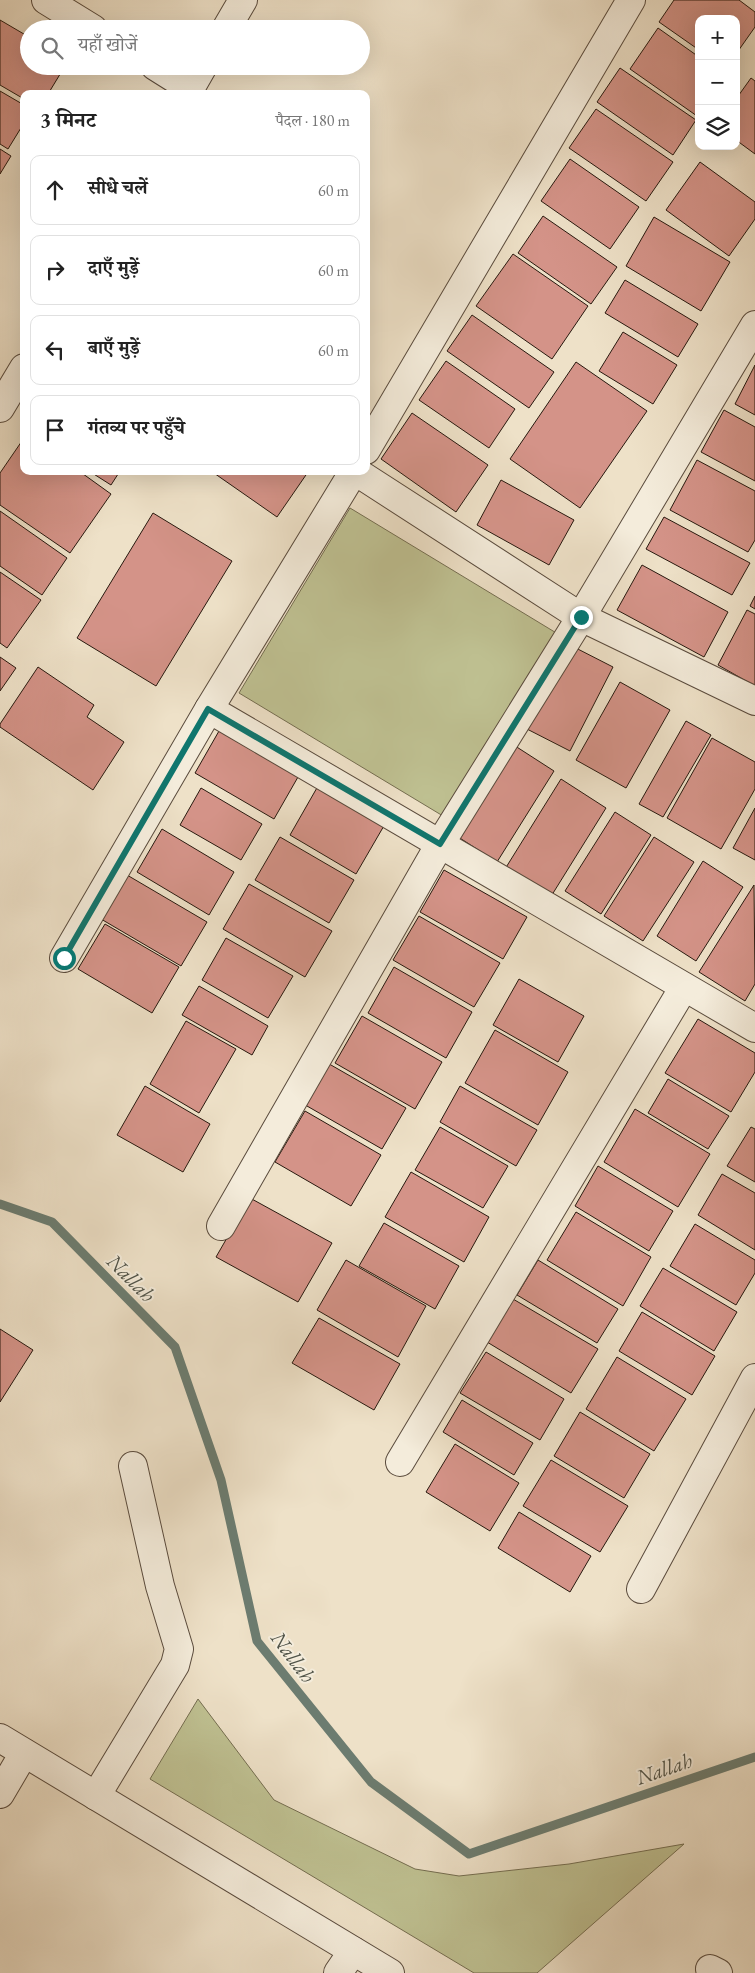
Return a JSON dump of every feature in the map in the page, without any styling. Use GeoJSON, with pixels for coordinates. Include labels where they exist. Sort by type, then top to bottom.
{"type":"FeatureCollection","features":[{"type":"Feature","properties":{"kind":"street"},"geometry":{"type":"LineString","coordinates":[[46,0],[78,20]]}},
{"type":"Feature","properties":{"kind":"street"},"geometry":{"type":"LineString","coordinates":[[231,20],[243,0]]}},
{"type":"Feature","properties":{"kind":"street"},"geometry":{"type":"LineString","coordinates":[[370,443],[632,0]]}},
{"type":"Feature","properties":{"kind":"street"},"geometry":{"type":"LineString","coordinates":[[176,75],[194,83]]}},
{"type":"Feature","properties":{"kind":"street"},"geometry":{"type":"LineString","coordinates":[[221,1226],[440,844],[581,617],[755,325]]}},
{"type":"Feature","properties":{"kind":"street"},"geometry":{"type":"LineString","coordinates":[[0,408],[20,375]]}},
{"type":"Feature","properties":{"kind":"street"},"geometry":{"type":"LineString","coordinates":[[64,958],[208,709],[352,475]]}},
{"type":"Feature","properties":{"kind":"street"},"geometry":{"type":"LineString","coordinates":[[360,475],[581,617],[755,702]]}},
{"type":"Feature","properties":{"kind":"street"},"geometry":{"type":"LineString","coordinates":[[208,709],[755,1028]]}},
{"type":"Feature","properties":{"kind":"street"},"geometry":{"type":"LineString","coordinates":[[400,1462],[684,987]]}},
{"type":"Feature","properties":{"kind":"street"},"geometry":{"type":"LineString","coordinates":[[641,1589],[755,1378]]}},
{"type":"Feature","properties":{"kind":"street"},"geometry":{"type":"LineString","coordinates":[[96,1796],[175,1665],[179,1649],[160,1586],[133,1466]]}},
{"type":"Feature","properties":{"kind":"street"},"geometry":{"type":"LineString","coordinates":[[0,1738],[96,1796],[345,1962],[390,1973]]}},
{"type":"Feature","properties":{"kind":"street"},"geometry":{"type":"LineString","coordinates":[[0,1794],[24,1752]]}},
{"type":"Feature","properties":{"kind":"green space"},"geometry":{"type":"Polygon","coordinates":[[[350,508],[558,634],[448,819],[239,693],[350,508]]]}},
{"type":"Feature","properties":{"kind":"green space"},"geometry":{"type":"Polygon","coordinates":[[[198,1699],[274,1800],[415,1869],[459,1876],[569,1864],[684,1844],[537,1973],[474,1973],[150,1779],[198,1699]]]}},
{"type":"Feature","properties":{"kind":"building"},"geometry":{"type":"Polygon","coordinates":[[[674,0],[739,0],[755,12],[755,27],[740,48],[740,15],[695,15],[695,47],[659,22],[674,0]]]}},
{"type":"Feature","properties":{"kind":"building"},"geometry":{"type":"Polygon","coordinates":[[[0,20],[20,32],[20,75],[60,75],[50,90],[20,90],[20,97],[0,85],[0,20]]]}},
{"type":"Feature","properties":{"kind":"building"},"geometry":{"type":"Polygon","coordinates":[[[658,28],[695,54],[695,115],[630,69],[658,28]]]}},
{"type":"Feature","properties":{"kind":"building"},"geometry":{"type":"Polygon","coordinates":[[[620,68],[695,119],[695,122],[673,155],[597,102],[620,68]]]}},
{"type":"Feature","properties":{"kind":"building"},"geometry":{"type":"Polygon","coordinates":[[[751,78],[755,81],[755,154],[740,143],[740,93],[751,78]]]}},
{"type":"Feature","properties":{"kind":"building"},"geometry":{"type":"Polygon","coordinates":[[[0,91],[20,103],[20,130],[8,149],[0,144],[0,91]]]}},
{"type":"Feature","properties":{"kind":"building"},"geometry":{"type":"Polygon","coordinates":[[[596,109],[673,162],[646,201],[569,148],[596,109]]]}},
{"type":"Feature","properties":{"kind":"building"},"geometry":{"type":"Polygon","coordinates":[[[0,149],[11,156],[0,174],[0,149]]]}},
{"type":"Feature","properties":{"kind":"building"},"geometry":{"type":"Polygon","coordinates":[[[570,159],[639,207],[610,249],[541,201],[570,159]]]}},
{"type":"Feature","properties":{"kind":"building"},"geometry":{"type":"Polygon","coordinates":[[[700,162],[755,202],[755,219],[729,256],[666,210],[700,162]]]}},
{"type":"Feature","properties":{"kind":"building"},"geometry":{"type":"Polygon","coordinates":[[[543,216],[617,267],[591,304],[518,253],[543,216]]]}},
{"type":"Feature","properties":{"kind":"building"},"geometry":{"type":"Polygon","coordinates":[[[654,217],[730,262],[701,311],[626,266],[654,217]]]}},
{"type":"Feature","properties":{"kind":"building"},"geometry":{"type":"Polygon","coordinates":[[[513,254],[588,306],[552,359],[476,306],[513,254]]]}},
{"type":"Feature","properties":{"kind":"building"},"geometry":{"type":"Polygon","coordinates":[[[625,280],[698,324],[678,357],[605,313],[625,280]]]}},
{"type":"Feature","properties":{"kind":"building"},"geometry":{"type":"Polygon","coordinates":[[[472,315],[554,372],[529,408],[447,351],[472,315]]]}},
{"type":"Feature","properties":{"kind":"building"},"geometry":{"type":"Polygon","coordinates":[[[623,332],[677,365],[653,404],[599,371],[623,332]]]}},
{"type":"Feature","properties":{"kind":"building"},"geometry":{"type":"Polygon","coordinates":[[[446,361],[515,409],[489,448],[419,400],[446,361]]]}},
{"type":"Feature","properties":{"kind":"building"},"geometry":{"type":"Polygon","coordinates":[[[576,362],[647,411],[580,508],[510,459],[576,362]]]}},
{"type":"Feature","properties":{"kind":"building"},"geometry":{"type":"Polygon","coordinates":[[[755,365],[755,415],[735,404],[755,365]]]}},
{"type":"Feature","properties":{"kind":"building"},"geometry":{"type":"Polygon","coordinates":[[[724,410],[755,427],[755,481],[701,452],[724,410]]]}},
{"type":"Feature","properties":{"kind":"building"},"geometry":{"type":"Polygon","coordinates":[[[412,413],[488,465],[456,512],[381,459],[412,413]]]}},
{"type":"Feature","properties":{"kind":"building"},"geometry":{"type":"Polygon","coordinates":[[[20,444],[20,475],[85,475],[111,494],[70,553],[0,505],[0,473],[20,444]]]}},
{"type":"Feature","properties":{"kind":"building"},"geometry":{"type":"Polygon","coordinates":[[[697,460],[755,491],[755,540],[748,552],[670,510],[697,460]]]}},
{"type":"Feature","properties":{"kind":"building"},"geometry":{"type":"Polygon","coordinates":[[[95,475],[117,475],[111,485],[95,475]]]}},
{"type":"Feature","properties":{"kind":"building"},"geometry":{"type":"Polygon","coordinates":[[[217,475],[306,475],[277,517],[217,475]]]}},
{"type":"Feature","properties":{"kind":"building"},"geometry":{"type":"Polygon","coordinates":[[[501,480],[574,520],[549,565],[477,525],[501,480]]]}},
{"type":"Feature","properties":{"kind":"building"},"geometry":{"type":"Polygon","coordinates":[[[0,511],[67,558],[42,595],[0,566],[0,511]]]}},
{"type":"Feature","properties":{"kind":"building"},"geometry":{"type":"Polygon","coordinates":[[[153,513],[232,561],[156,686],[77,638],[153,513]]]}},
{"type":"Feature","properties":{"kind":"building"},"geometry":{"type":"Polygon","coordinates":[[[664,517],[750,563],[732,595],[646,549],[664,517]]]}},
{"type":"Feature","properties":{"kind":"building"},"geometry":{"type":"Polygon","coordinates":[[[642,565],[728,612],[704,657],[617,610],[642,565]]]}},
{"type":"Feature","properties":{"kind":"building"},"geometry":{"type":"Polygon","coordinates":[[[0,572],[41,600],[7,648],[0,643],[0,572]]]}},
{"type":"Feature","properties":{"kind":"building"},"geometry":{"type":"Polygon","coordinates":[[[755,596],[755,609],[750,606],[755,596]]]}},
{"type":"Feature","properties":{"kind":"building"},"geometry":{"type":"Polygon","coordinates":[[[747,610],[755,614],[755,686],[718,665],[747,610]]]}},
{"type":"Feature","properties":{"kind":"building"},"geometry":{"type":"Polygon","coordinates":[[[568,644],[613,667],[570,751],[525,728],[568,644]]]}},
{"type":"Feature","properties":{"kind":"building"},"geometry":{"type":"Polygon","coordinates":[[[0,657],[16,668],[0,691],[0,657]]]}},
{"type":"Feature","properties":{"kind":"building"},"geometry":{"type":"Polygon","coordinates":[[[38,667],[94,705],[87,717],[124,742],[93,790],[0,727],[0,724],[38,667]]]}},
{"type":"Feature","properties":{"kind":"building"},"geometry":{"type":"Polygon","coordinates":[[[620,682],[670,710],[626,788],[576,760],[620,682]]]}},
{"type":"Feature","properties":{"kind":"building"},"geometry":{"type":"Polygon","coordinates":[[[686,721],[711,735],[663,817],[639,804],[686,721]]]}},
{"type":"Feature","properties":{"kind":"building"},"geometry":{"type":"Polygon","coordinates":[[[219,731],[298,777],[274,819],[195,773],[219,731]]]}},
{"type":"Feature","properties":{"kind":"building"},"geometry":{"type":"Polygon","coordinates":[[[712,738],[755,762],[755,789],[721,849],[667,818],[712,738]]]}},
{"type":"Feature","properties":{"kind":"building"},"geometry":{"type":"Polygon","coordinates":[[[509,742],[554,771],[497,862],[452,833],[509,742]]]}},
{"type":"Feature","properties":{"kind":"building"},"geometry":{"type":"Polygon","coordinates":[[[561,779],[606,808],[550,898],[505,869],[561,779]]]}},
{"type":"Feature","properties":{"kind":"building"},"geometry":{"type":"Polygon","coordinates":[[[318,786],[385,824],[356,874],[290,835],[318,786]]]}},
{"type":"Feature","properties":{"kind":"building"},"geometry":{"type":"Polygon","coordinates":[[[201,788],[262,824],[241,860],[180,825],[201,788]]]}},
{"type":"Feature","properties":{"kind":"building"},"geometry":{"type":"Polygon","coordinates":[[[755,808],[755,860],[733,848],[755,808]]]}},
{"type":"Feature","properties":{"kind":"building"},"geometry":{"type":"Polygon","coordinates":[[[615,812],[651,835],[601,914],[565,891],[615,812]]]}},
{"type":"Feature","properties":{"kind":"building"},"geometry":{"type":"Polygon","coordinates":[[[162,829],[234,872],[209,915],[137,872],[162,829]]]}},
{"type":"Feature","properties":{"kind":"building"},"geometry":{"type":"Polygon","coordinates":[[[280,837],[354,880],[329,923],[255,880],[280,837]]]}},
{"type":"Feature","properties":{"kind":"building"},"geometry":{"type":"Polygon","coordinates":[[[654,837],[694,862],[643,941],[604,916],[654,837]]]}},
{"type":"Feature","properties":{"kind":"building"},"geometry":{"type":"Polygon","coordinates":[[[703,861],[743,887],[696,961],[657,936],[703,861]]]}},
{"type":"Feature","properties":{"kind":"building"},"geometry":{"type":"Polygon","coordinates":[[[444,870],[527,917],[503,959],[420,912],[444,870]]]}},
{"type":"Feature","properties":{"kind":"building"},"geometry":{"type":"Polygon","coordinates":[[[127,875],[207,922],[181,966],[101,919],[127,875]]]}},
{"type":"Feature","properties":{"kind":"building"},"geometry":{"type":"Polygon","coordinates":[[[249,884],[332,931],[305,977],[223,929],[249,884]]]}},
{"type":"Feature","properties":{"kind":"building"},"geometry":{"type":"Polygon","coordinates":[[[754,885],[755,984],[745,1001],[699,972],[754,885]]]}},
{"type":"Feature","properties":{"kind":"building"},"geometry":{"type":"Polygon","coordinates":[[[419,916],[500,963],[474,1007],[393,960],[419,916]]]}},
{"type":"Feature","properties":{"kind":"building"},"geometry":{"type":"Polygon","coordinates":[[[105,924],[179,967],[152,1013],[78,969],[105,924]]]}},
{"type":"Feature","properties":{"kind":"building"},"geometry":{"type":"Polygon","coordinates":[[[226,938],[293,976],[268,1018],[202,980],[226,938]]]}},
{"type":"Feature","properties":{"kind":"building"},"geometry":{"type":"Polygon","coordinates":[[[394,967],[472,1012],[446,1058],[368,1013],[394,967]]]}},
{"type":"Feature","properties":{"kind":"building"},"geometry":{"type":"Polygon","coordinates":[[[519,979],[584,1016],[558,1062],[493,1025],[519,979]]]}},
{"type":"Feature","properties":{"kind":"building"},"geometry":{"type":"Polygon","coordinates":[[[199,986],[268,1026],[252,1055],[182,1015],[199,986]]]}},
{"type":"Feature","properties":{"kind":"building"},"geometry":{"type":"Polygon","coordinates":[[[362,1016],[442,1062],[415,1109],[335,1063],[362,1016]]]}},
{"type":"Feature","properties":{"kind":"building"},"geometry":{"type":"Polygon","coordinates":[[[698,1019],[755,1053],[755,1072],[731,1112],[665,1073],[698,1019]]]}},
{"type":"Feature","properties":{"kind":"building"},"geometry":{"type":"Polygon","coordinates":[[[186,1021],[236,1049],[199,1113],[150,1084],[186,1021]]]}},
{"type":"Feature","properties":{"kind":"building"},"geometry":{"type":"Polygon","coordinates":[[[495,1030],[568,1072],[538,1125],[465,1083],[495,1030]]]}},
{"type":"Feature","properties":{"kind":"building"},"geometry":{"type":"Polygon","coordinates":[[[324,1061],[406,1108],[382,1149],[300,1102],[324,1061]]]}},
{"type":"Feature","properties":{"kind":"building"},"geometry":{"type":"Polygon","coordinates":[[[668,1079],[729,1116],[708,1149],[648,1113],[668,1079]]]}},
{"type":"Feature","properties":{"kind":"building"},"geometry":{"type":"Polygon","coordinates":[[[145,1086],[210,1124],[183,1172],[117,1135],[145,1086]]]}},
{"type":"Feature","properties":{"kind":"building"},"geometry":{"type":"Polygon","coordinates":[[[460,1086],[537,1130],[516,1166],[440,1122],[460,1086]]]}},
{"type":"Feature","properties":{"kind":"building"},"geometry":{"type":"Polygon","coordinates":[[[635,1109],[710,1154],[678,1207],[604,1162],[635,1109]]]}},
{"type":"Feature","properties":{"kind":"building"},"geometry":{"type":"Polygon","coordinates":[[[305,1111],[381,1155],[351,1206],[275,1162],[305,1111]]]}},
{"type":"Feature","properties":{"kind":"building"},"geometry":{"type":"Polygon","coordinates":[[[440,1127],[508,1166],[483,1208],[415,1170],[440,1127]]]}},
{"type":"Feature","properties":{"kind":"building"},"geometry":{"type":"Polygon","coordinates":[[[751,1127],[755,1129],[755,1182],[727,1166],[751,1127]]]}},
{"type":"Feature","properties":{"kind":"building"},"geometry":{"type":"Polygon","coordinates":[[[598,1166],[673,1211],[649,1251],[575,1206],[598,1166]]]}},
{"type":"Feature","properties":{"kind":"building"},"geometry":{"type":"Polygon","coordinates":[[[411,1172],[489,1217],[464,1262],[385,1217],[411,1172]]]}},
{"type":"Feature","properties":{"kind":"building"},"geometry":{"type":"Polygon","coordinates":[[[722,1174],[755,1193],[755,1250],[698,1215],[722,1174]]]}},
{"type":"Feature","properties":{"kind":"building"},"geometry":{"type":"Polygon","coordinates":[[[250,1198],[332,1243],[298,1302],[216,1257],[250,1198]]]}},
{"type":"Feature","properties":{"kind":"building"},"geometry":{"type":"Polygon","coordinates":[[[576,1212],[651,1257],[623,1306],[547,1260],[576,1212]]]}},
{"type":"Feature","properties":{"kind":"building"},"geometry":{"type":"Polygon","coordinates":[[[384,1223],[459,1266],[435,1309],[359,1266],[384,1223]]]}},
{"type":"Feature","properties":{"kind":"building"},"geometry":{"type":"Polygon","coordinates":[[[695,1224],[755,1260],[755,1273],[736,1305],[670,1266],[695,1224]]]}},
{"type":"Feature","properties":{"kind":"building"},"geometry":{"type":"Polygon","coordinates":[[[346,1260],[426,1306],[398,1357],[317,1310],[346,1260]]]}},
{"type":"Feature","properties":{"kind":"building"},"geometry":{"type":"Polygon","coordinates":[[[538,1260],[618,1309],[597,1343],[517,1295],[538,1260]]]}},
{"type":"Feature","properties":{"kind":"building"},"geometry":{"type":"Polygon","coordinates":[[[663,1268],[737,1312],[714,1351],[640,1306],[663,1268]]]}},
{"type":"Feature","properties":{"kind":"building"},"geometry":{"type":"Polygon","coordinates":[[[513,1299],[598,1349],[571,1393],[487,1342],[513,1299]]]}},
{"type":"Feature","properties":{"kind":"building"},"geometry":{"type":"Polygon","coordinates":[[[642,1312],[715,1356],[692,1395],[619,1351],[642,1312]]]}},
{"type":"Feature","properties":{"kind":"building"},"geometry":{"type":"Polygon","coordinates":[[[319,1318],[400,1364],[374,1410],[292,1363],[319,1318]]]}},
{"type":"Feature","properties":{"kind":"building"},"geometry":{"type":"Polygon","coordinates":[[[0,1329],[33,1350],[0,1402],[0,1329]]]}},
{"type":"Feature","properties":{"kind":"building"},"geometry":{"type":"Polygon","coordinates":[[[486,1352],[564,1399],[540,1440],[460,1393],[486,1352]]]}},
{"type":"Feature","properties":{"kind":"building"},"geometry":{"type":"Polygon","coordinates":[[[617,1357],[686,1399],[654,1451],[586,1409],[617,1357]]]}},
{"type":"Feature","properties":{"kind":"building"},"geometry":{"type":"Polygon","coordinates":[[[462,1400],[533,1443],[514,1475],[443,1432],[462,1400]]]}},
{"type":"Feature","properties":{"kind":"building"},"geometry":{"type":"Polygon","coordinates":[[[580,1412],[650,1454],[624,1498],[554,1456],[580,1412]]]}},
{"type":"Feature","properties":{"kind":"building"},"geometry":{"type":"Polygon","coordinates":[[[455,1444],[519,1483],[490,1531],[426,1492],[455,1444]]]}},
{"type":"Feature","properties":{"kind":"building"},"geometry":{"type":"Polygon","coordinates":[[[551,1460],[628,1506],[600,1552],[523,1506],[551,1460]]]}},
{"type":"Feature","properties":{"kind":"building"},"geometry":{"type":"Polygon","coordinates":[[[519,1512],[591,1556],[570,1592],[498,1548],[519,1512]]]}},
{"type":"Feature","properties":{"kind":"waterway","name":"Nallah"},"geometry":{"type":"LineString","coordinates":[[0,1204],[52,1222],[175,1347],[221,1480],[257,1641],[371,1782],[469,1854],[755,1757]]}},
{"type":"Feature","properties":{"kind":"route"},"geometry":{"type":"LineString","coordinates":[[64,958],[208,709],[440,844],[581,617]]}}]}
